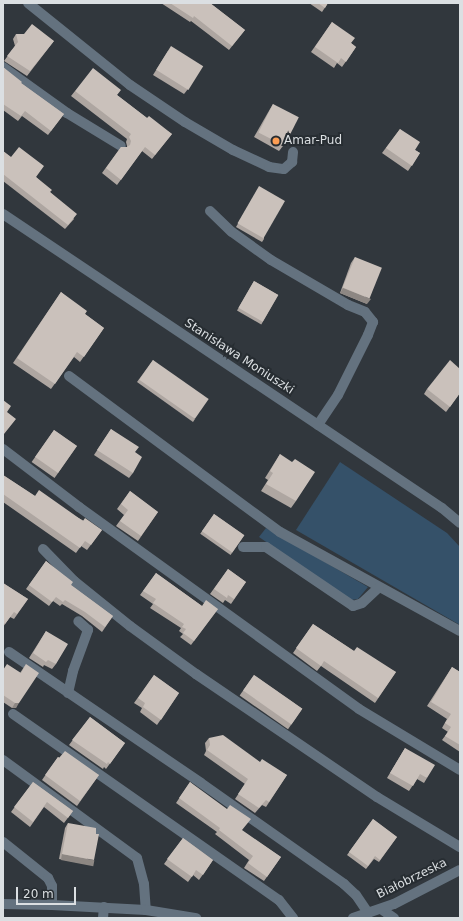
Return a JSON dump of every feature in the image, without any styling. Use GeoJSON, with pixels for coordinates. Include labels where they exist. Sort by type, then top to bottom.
{"type":"FeatureCollection","features":[{"type":"Feature","properties":{"kind":"street"},"geometry":{"type":"LineString","coordinates":[[28,3],[130,85],[185,122],[233,150],[269,167],[284,169],[292,162],[293,152]]}},
{"type":"Feature","properties":{"kind":"street"},"geometry":{"type":"LineString","coordinates":[[3,67],[67,113],[121,146]]}},
{"type":"Feature","properties":{"kind":"street"},"geometry":{"type":"LineString","coordinates":[[210,211],[232,232],[271,260],[334,298],[365,312],[372,322],[368,335],[338,395],[318,425]]}},
{"type":"Feature","properties":{"kind":"street","name":"Stanisława Moniuszki"},"geometry":{"type":"LineString","coordinates":[[3,214],[442,508],[460,523]]}},
{"type":"Feature","properties":{"kind":"street"},"geometry":{"type":"LineString","coordinates":[[69,376],[280,532],[460,631]]}},
{"type":"Feature","properties":{"kind":"street"},"geometry":{"type":"LineString","coordinates":[[3,449],[79,506],[359,709],[460,770]]}},
{"type":"Feature","properties":{"kind":"street"},"geometry":{"type":"LineString","coordinates":[[244,547],[266,546],[353,606],[362,604],[379,587]]}},
{"type":"Feature","properties":{"kind":"street"},"geometry":{"type":"LineString","coordinates":[[43,549],[74,581],[130,626],[196,674],[365,789],[460,847]]}},
{"type":"Feature","properties":{"kind":"street"},"geometry":{"type":"LineString","coordinates":[[68,693],[73,671],[88,630],[78,621]]}},
{"type":"Feature","properties":{"kind":"street"},"geometry":{"type":"LineString","coordinates":[[9,652],[201,783],[344,884],[356,895],[368,913]]}},
{"type":"Feature","properties":{"kind":"street"},"geometry":{"type":"LineString","coordinates":[[13,714],[169,825],[279,900],[293,918]]}},
{"type":"Feature","properties":{"kind":"street"},"geometry":{"type":"LineString","coordinates":[[3,760],[137,858],[144,884],[146,910]]}},
{"type":"Feature","properties":{"kind":"street"},"geometry":{"type":"LineString","coordinates":[[3,842],[48,878],[52,886],[52,905]]}},
{"type":"Feature","properties":{"kind":"street","name":"Białobrzeska"},"geometry":{"type":"LineString","coordinates":[[352,918],[394,904],[460,870]]}},
{"type":"Feature","properties":{"kind":"street"},"geometry":{"type":"LineString","coordinates":[[3,904],[146,910],[196,918]]}},
{"type":"Feature","properties":{"kind":"street"},"geometry":{"type":"LineString","coordinates":[[103,918],[104,908]]}},
{"type":"Feature","properties":{"kind":"street"},"geometry":{"type":"LineString","coordinates":[[381,909],[394,918]]}},
{"type":"Feature","properties":{"kind":"shaded area"},"geometry":{"type":"Polygon","coordinates":[[[340,462],[447,533],[460,547],[460,625],[296,530],[340,462]]]}},
{"type":"Feature","properties":{"kind":"shaded area"},"geometry":{"type":"Polygon","coordinates":[[[266,528],[368,587],[358,599],[351,600],[259,537],[266,528]]]}},
{"type":"Feature","properties":{"kind":"building"},"geometry":{"type":"Polygon","coordinates":[[[170,3],[210,3],[245,30],[232,46],[194,16],[193,18],[170,3]]]}},
{"type":"Feature","properties":{"kind":"building"},"geometry":{"type":"Polygon","coordinates":[[[318,3],[328,3],[325,8],[318,3]]]}},
{"type":"Feature","properties":{"kind":"building"},"geometry":{"type":"Polygon","coordinates":[[[332,22],[355,38],[351,43],[356,47],[346,62],[341,58],[338,63],[315,47],[332,22]]]}},
{"type":"Feature","properties":{"kind":"building"},"geometry":{"type":"Polygon","coordinates":[[[32,24],[54,41],[30,71],[7,56],[18,42],[16,34],[24,34],[32,24]]]}},
{"type":"Feature","properties":{"kind":"building"},"geometry":{"type":"Polygon","coordinates":[[[171,46],[203,66],[188,90],[156,70],[171,46]]]}},
{"type":"Feature","properties":{"kind":"building"},"geometry":{"type":"Polygon","coordinates":[[[3,67],[22,82],[21,83],[64,114],[51,131],[25,111],[21,116],[3,104],[3,67]]]}},
{"type":"Feature","properties":{"kind":"building"},"geometry":{"type":"Polygon","coordinates":[[[93,68],[121,90],[117,95],[147,118],[149,116],[172,134],[155,155],[145,147],[121,180],[106,168],[121,147],[127,147],[130,145],[131,141],[129,137],[131,134],[75,91],[93,68]]]}},
{"type":"Feature","properties":{"kind":"building"},"geometry":{"type":"Polygon","coordinates":[[[273,104],[299,117],[284,146],[258,133],[273,104]]]}},
{"type":"Feature","properties":{"kind":"building"},"geometry":{"type":"Polygon","coordinates":[[[400,129],[420,142],[415,150],[420,153],[412,166],[386,148],[400,129]]]}},
{"type":"Feature","properties":{"kind":"building"},"geometry":{"type":"Polygon","coordinates":[[[19,147],[44,166],[36,177],[52,190],[50,192],[77,214],[68,225],[3,174],[3,151],[11,157],[19,147]]]}},
{"type":"Feature","properties":{"kind":"building"},"geometry":{"type":"Polygon","coordinates":[[[259,186],[285,201],[263,238],[238,223],[259,186]]]}},
{"type":"Feature","properties":{"kind":"building"},"geometry":{"type":"Polygon","coordinates":[[[355,257],[382,268],[370,298],[343,288],[355,257]]]}},
{"type":"Feature","properties":{"kind":"building"},"geometry":{"type":"Polygon","coordinates":[[[254,281],[278,295],[263,322],[238,308],[254,281]]]}},
{"type":"Feature","properties":{"kind":"building"},"geometry":{"type":"Polygon","coordinates":[[[61,292],[87,311],[85,314],[104,328],[84,357],[77,352],[55,384],[17,358],[61,292]]]}},
{"type":"Feature","properties":{"kind":"building"},"geometry":{"type":"Polygon","coordinates":[[[153,360],[209,399],[195,419],[139,380],[153,360]]]}},
{"type":"Feature","properties":{"kind":"building"},"geometry":{"type":"Polygon","coordinates":[[[450,360],[460,369],[460,393],[450,407],[427,389],[450,360]]]}},
{"type":"Feature","properties":{"kind":"building"},"geometry":{"type":"Polygon","coordinates":[[[3,400],[11,406],[7,412],[16,419],[4,434],[3,433],[3,400]]]}},
{"type":"Feature","properties":{"kind":"building"},"geometry":{"type":"Polygon","coordinates":[[[111,429],[139,447],[135,452],[142,457],[133,473],[97,450],[111,429]]]}},
{"type":"Feature","properties":{"kind":"building"},"geometry":{"type":"Polygon","coordinates":[[[54,430],[77,446],[58,473],[35,457],[54,430]]]}},
{"type":"Feature","properties":{"kind":"building"},"geometry":{"type":"Polygon","coordinates":[[[280,454],[292,462],[295,459],[315,472],[296,501],[266,484],[273,473],[270,471],[280,454]]]}},
{"type":"Feature","properties":{"kind":"building"},"geometry":{"type":"Polygon","coordinates":[[[3,475],[35,496],[39,490],[83,521],[85,518],[102,530],[91,545],[85,541],[80,548],[3,494],[3,475]]]}},
{"type":"Feature","properties":{"kind":"building"},"geometry":{"type":"Polygon","coordinates":[[[130,491],[158,512],[141,536],[120,521],[128,510],[121,504],[130,491]]]}},
{"type":"Feature","properties":{"kind":"building"},"geometry":{"type":"Polygon","coordinates":[[[214,514],[244,535],[232,552],[202,531],[214,514]]]}},
{"type":"Feature","properties":{"kind":"building"},"geometry":{"type":"Polygon","coordinates":[[[46,561],[73,582],[71,585],[113,616],[105,627],[85,612],[65,600],[63,602],[56,597],[52,602],[29,585],[46,561]]]}},
{"type":"Feature","properties":{"kind":"building"},"geometry":{"type":"Polygon","coordinates":[[[228,569],[246,582],[234,599],[228,595],[227,598],[214,589],[228,569]]]}},
{"type":"Feature","properties":{"kind":"building"},"geometry":{"type":"Polygon","coordinates":[[[156,573],[202,606],[206,600],[218,609],[194,641],[183,633],[186,629],[182,627],[184,624],[153,603],[156,599],[143,591],[156,573]]]}},
{"type":"Feature","properties":{"kind":"building"},"geometry":{"type":"Polygon","coordinates":[[[3,583],[28,599],[17,614],[14,612],[5,624],[3,622],[3,583]]]}},
{"type":"Feature","properties":{"kind":"building"},"geometry":{"type":"Polygon","coordinates":[[[313,624],[354,651],[357,647],[396,672],[378,698],[324,661],[321,666],[296,648],[313,624]]]}},
{"type":"Feature","properties":{"kind":"building"},"geometry":{"type":"Polygon","coordinates":[[[46,631],[68,644],[56,664],[48,660],[46,662],[33,653],[46,631]]]}},
{"type":"Feature","properties":{"kind":"building"},"geometry":{"type":"Polygon","coordinates":[[[7,664],[21,673],[26,664],[39,673],[19,703],[15,703],[3,695],[3,670],[7,664]]]}},
{"type":"Feature","properties":{"kind":"building"},"geometry":{"type":"Polygon","coordinates":[[[452,667],[460,672],[460,745],[445,736],[451,727],[445,723],[451,714],[431,702],[452,667]]]}},
{"type":"Feature","properties":{"kind":"building"},"geometry":{"type":"Polygon","coordinates":[[[154,675],[179,693],[161,720],[143,707],[145,703],[138,698],[154,675]]]}},
{"type":"Feature","properties":{"kind":"building"},"geometry":{"type":"Polygon","coordinates":[[[254,675],[302,709],[291,724],[243,691],[254,675]]]}},
{"type":"Feature","properties":{"kind":"building"},"geometry":{"type":"Polygon","coordinates":[[[90,717],[125,743],[110,764],[108,762],[107,764],[72,740],[90,717]]]}},
{"type":"Feature","properties":{"kind":"building"},"geometry":{"type":"Polygon","coordinates":[[[223,735],[260,762],[262,759],[287,775],[269,802],[266,800],[259,808],[238,794],[248,779],[207,750],[210,745],[209,738],[223,735]]]}},
{"type":"Feature","properties":{"kind":"building"},"geometry":{"type":"Polygon","coordinates":[[[405,748],[435,765],[427,778],[420,774],[413,786],[390,773],[405,748]]]}},
{"type":"Feature","properties":{"kind":"building"},"geometry":{"type":"Polygon","coordinates":[[[65,751],[99,775],[80,801],[45,775],[58,757],[59,758],[65,751]]]}},
{"type":"Feature","properties":{"kind":"building"},"geometry":{"type":"Polygon","coordinates":[[[33,782],[73,811],[68,818],[47,802],[33,822],[14,807],[33,782]]]}},
{"type":"Feature","properties":{"kind":"building"},"geometry":{"type":"Polygon","coordinates":[[[190,782],[227,809],[230,805],[251,819],[242,830],[281,857],[267,877],[248,863],[253,856],[219,830],[220,828],[179,798],[190,782]]]}},
{"type":"Feature","properties":{"kind":"building"},"geometry":{"type":"Polygon","coordinates":[[[373,819],[397,837],[380,860],[375,856],[368,866],[349,852],[373,819]]]}},
{"type":"Feature","properties":{"kind":"building"},"geometry":{"type":"Polygon","coordinates":[[[68,823],[96,828],[96,834],[99,834],[94,860],[62,854],[68,823]]]}},
{"type":"Feature","properties":{"kind":"building"},"geometry":{"type":"Polygon","coordinates":[[[183,838],[213,860],[203,875],[196,870],[192,877],[167,859],[183,838]]]}},
{"type":"Feature","properties":{"kind":"place","name":"Amar-Pud"},"geometry":{"type":"Point","coordinates":[276,141]}}]}
